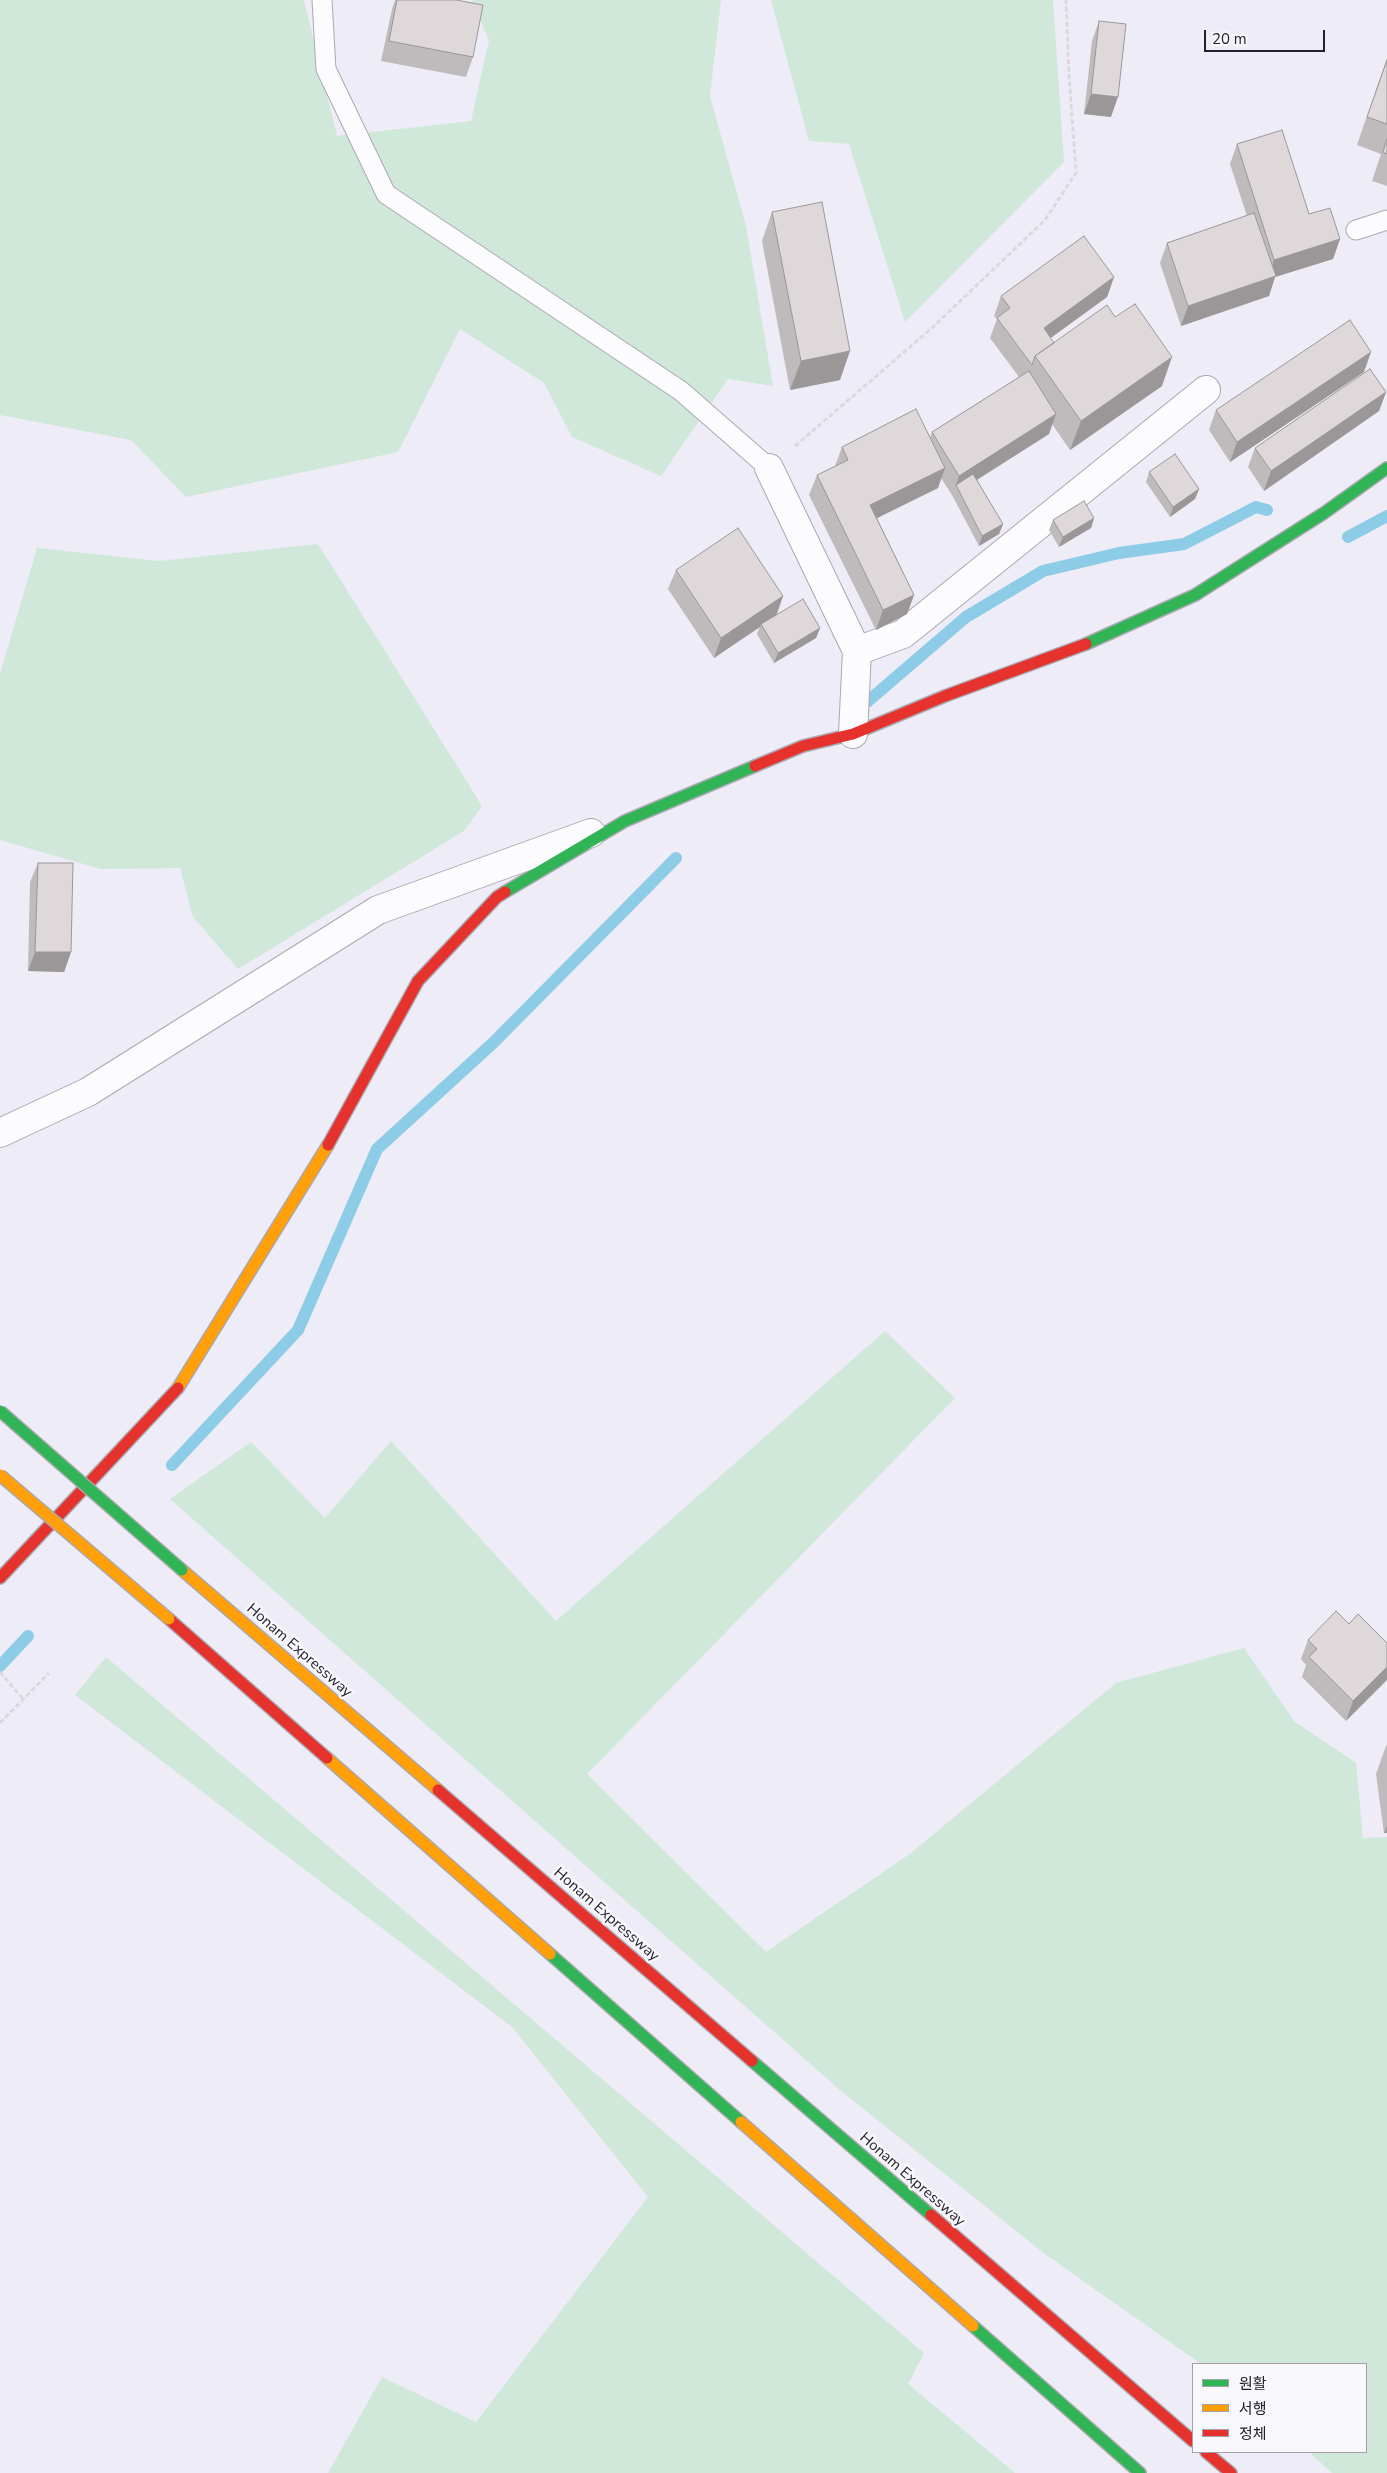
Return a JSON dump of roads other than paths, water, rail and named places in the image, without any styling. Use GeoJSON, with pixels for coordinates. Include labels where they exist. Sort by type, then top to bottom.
{"type":"FeatureCollection","features":[{"type":"Feature","properties":{"kind":"main road"},"geometry":{"type":"LineString","coordinates":[[0,1578],[175,1393],[316,1168],[418,981],[497,897],[625,821],[803,746],[853,734],[945,696],[1078,648],[1195,595],[1324,513],[1387,468]]}},
{"type":"Feature","properties":{"kind":"main road","name":"Honam Expressway"},"geometry":{"type":"LineString","coordinates":[[0,1411],[1192,2440]]}},
{"type":"Feature","properties":{"kind":"main road"},"geometry":{"type":"LineString","coordinates":[[0,1475],[170,1619],[1140,2473]]}},
{"type":"Feature","properties":{"kind":"main road"},"geometry":{"type":"LineString","coordinates":[[1207,2453],[1231,2473]]}},
{"type":"Feature","properties":{"kind":"street"},"geometry":{"type":"LineString","coordinates":[[857,650],[903,634],[1206,390]]}},
{"type":"Feature","properties":{"kind":"street"},"geometry":{"type":"LineString","coordinates":[[769,468],[857,650],[853,734]]}},
{"type":"Feature","properties":{"kind":"street"},"geometry":{"type":"LineString","coordinates":[[0,1134],[88,1092],[378,910],[625,821]]}},
{"type":"Feature","properties":{"kind":"lane"},"geometry":{"type":"LineString","coordinates":[[322,0],[326,69],[386,194],[681,391],[769,468]]}},
{"type":"Feature","properties":{"kind":"lane"},"geometry":{"type":"LineString","coordinates":[[1356,230],[1387,220]]}},
{"type":"Feature","properties":{"kind":"waterway"},"geometry":{"type":"LineString","coordinates":[[867,702],[966,617],[1043,571],[1119,553],[1184,544],[1256,507],[1267,510]]}},
{"type":"Feature","properties":{"kind":"waterway"},"geometry":{"type":"LineString","coordinates":[[1348,537],[1387,516]]}},
{"type":"Feature","properties":{"kind":"waterway"},"geometry":{"type":"LineString","coordinates":[[172,1465],[298,1330],[377,1149],[493,1043],[676,858]]}},
{"type":"Feature","properties":{"kind":"waterway"},"geometry":{"type":"LineString","coordinates":[[0,1666],[28,1636]]}}]}
